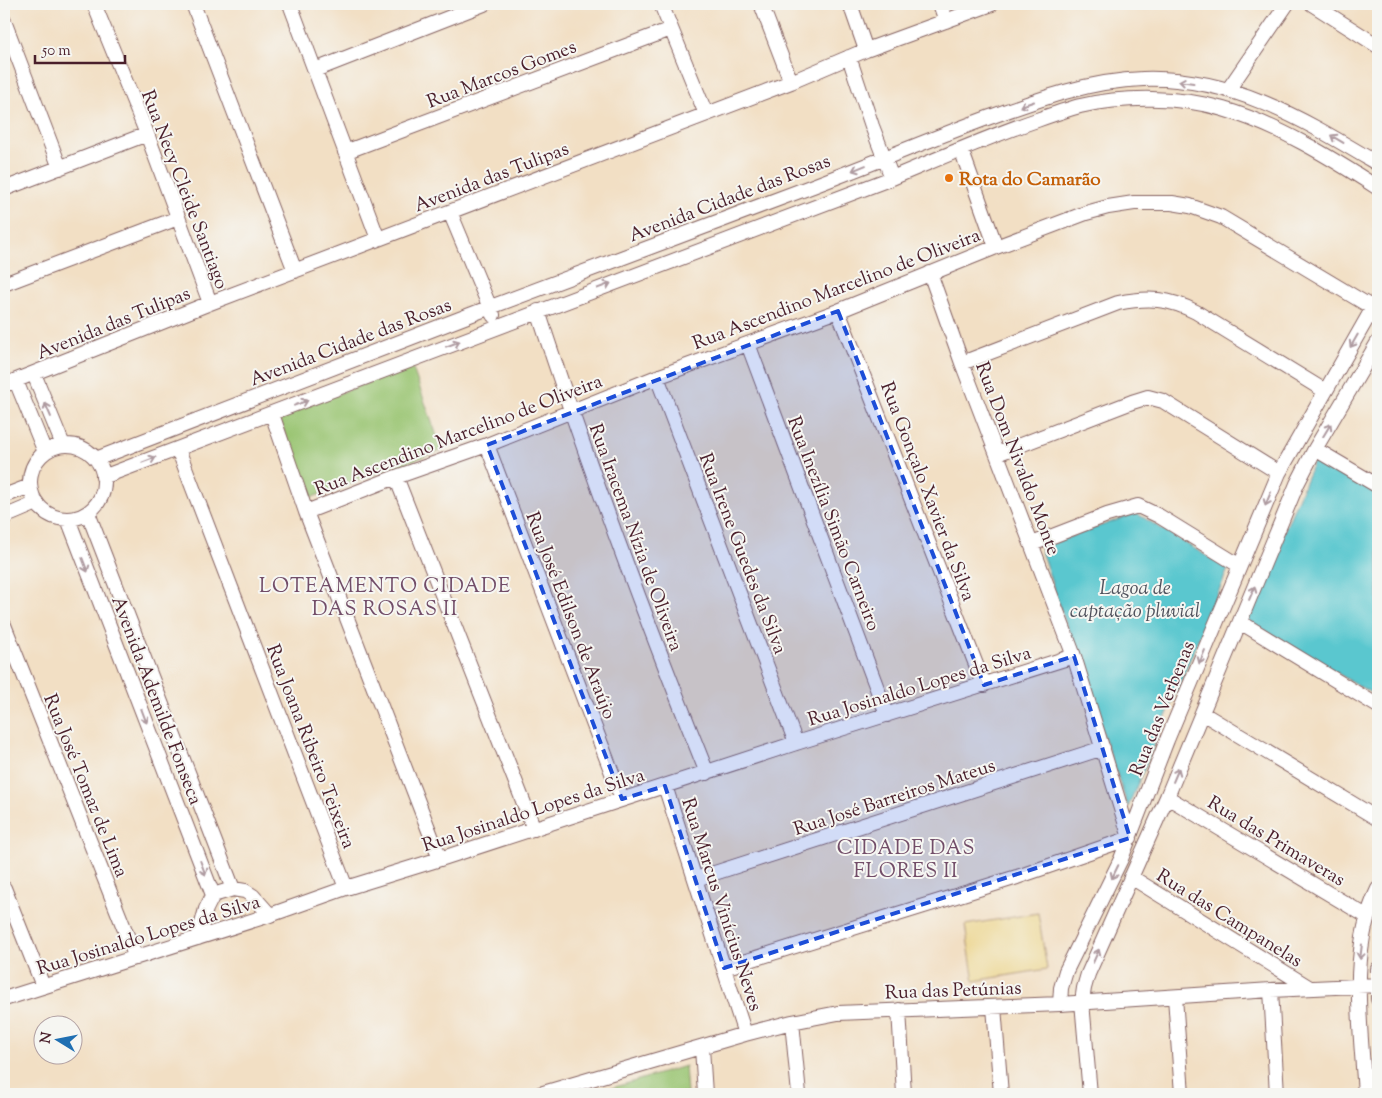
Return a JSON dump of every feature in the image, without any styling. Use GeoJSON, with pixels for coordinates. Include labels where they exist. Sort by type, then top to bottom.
{"type":"FeatureCollection","features":[{"type":"Feature","properties":{"kind":"street"},"geometry":{"type":"LineString","coordinates":[[193,4],[295,270]]}},
{"type":"Feature","properties":{"kind":"street"},"geometry":{"type":"LineString","coordinates":[[290,4],[378,239]]}},
{"type":"Feature","properties":{"kind":"street"},"geometry":{"type":"LineString","coordinates":[[661,4],[706,114]]}},
{"type":"Feature","properties":{"kind":"street"},"geometry":{"type":"LineString","coordinates":[[761,4],[791,82]]}},
{"type":"Feature","properties":{"kind":"street"},"geometry":{"type":"LineString","coordinates":[[850,4],[866,50]]}},
{"type":"Feature","properties":{"kind":"street"},"geometry":{"type":"LineString","coordinates":[[940,4],[946,21]]}},
{"type":"Feature","properties":{"kind":"street","name":"Avenida das Tulipas"},"geometry":{"type":"LineString","coordinates":[[10,383],[295,270],[791,82],[866,50],[992,4]]}},
{"type":"Feature","properties":{"kind":"street"},"geometry":{"type":"LineString","coordinates":[[1228,90],[1287,4]]}},
{"type":"Feature","properties":{"kind":"street"},"geometry":{"type":"LineString","coordinates":[[1312,4],[1378,46]]}},
{"type":"Feature","properties":{"kind":"street","name":"Rua Necy Cleide Santiago"},"geometry":{"type":"LineString","coordinates":[[97,5],[210,303]]}},
{"type":"Feature","properties":{"kind":"street"},"geometry":{"type":"LineString","coordinates":[[315,70],[476,5]]}},
{"type":"Feature","properties":{"kind":"street"},"geometry":{"type":"LineString","coordinates":[[4,21],[60,168]]}},
{"type":"Feature","properties":{"kind":"street","name":"Rua Marcos Gomes"},"geometry":{"type":"LineString","coordinates":[[345,152],[671,28]]}},
{"type":"Feature","properties":{"kind":"street"},"geometry":{"type":"LineString","coordinates":[[849,57],[892,178]]}},
{"type":"Feature","properties":{"kind":"street","name":"Avenida Cidade das Rosas"},"geometry":{"type":"LineString","coordinates":[[96,459],[1020,106],[1089,84],[1167,79],[1228,90],[1260,100],[1288,112],[1378,164]]}},
{"type":"Feature","properties":{"kind":"street","name":"Avenida Cidade das Rosas"},"geometry":{"type":"LineString","coordinates":[[103,477],[892,178],[1017,127],[1080,106],[1128,100],[1177,101],[1221,108],[1268,126],[1300,142],[1378,188]]}},
{"type":"Feature","properties":{"kind":"street"},"geometry":{"type":"LineString","coordinates":[[4,189],[147,134]]}},
{"type":"Feature","properties":{"kind":"street"},"geometry":{"type":"LineString","coordinates":[[961,149],[996,247]]}},
{"type":"Feature","properties":{"kind":"street","name":"Rua Ascendino Marcelino de Oliveira"},"geometry":{"type":"LineString","coordinates":[[306,512],[396,477],[487,445],[656,377],[838,311],[996,247],[1086,213],[1108,207],[1134,203],[1172,203],[1190,206],[1221,217],[1376,303]]}},
{"type":"Feature","properties":{"kind":"street"},"geometry":{"type":"LineString","coordinates":[[450,212],[497,327]]}},
{"type":"Feature","properties":{"kind":"street"},"geometry":{"type":"LineString","coordinates":[[4,284],[178,218]]}},
{"type":"Feature","properties":{"kind":"street","name":"Rua Dom Nivaldo Monte"},"geometry":{"type":"LineString","coordinates":[[930,274],[1074,656],[1130,838]]}},
{"type":"Feature","properties":{"kind":"street"},"geometry":{"type":"LineString","coordinates":[[962,363],[1118,303],[1136,299],[1155,299],[1176,303],[1196,312],[1325,391]]}},
{"type":"Feature","properties":{"kind":"street","name":"Rua das Verbenas"},"geometry":{"type":"LineString","coordinates":[[1060,1004],[1061,988],[1066,971],[1121,860],[1167,740],[1279,473],[1376,303]]}},
{"type":"Feature","properties":{"kind":"street","name":"Rua Iracema Nízia de Oliveira"},"geometry":{"type":"LineString","coordinates":[[538,311],[570,411],[653,637],[707,773]]}},
{"type":"Feature","properties":{"kind":"street","name":"Rua Gonçalo Xavier da Silva"},"geometry":{"type":"LineString","coordinates":[[838,311],[984,685]]}},
{"type":"Feature","properties":{"kind":"street","name":"Rua das Verbenas"},"geometry":{"type":"LineString","coordinates":[[1090,1094],[1082,1002],[1088,974],[1167,797],[1298,484],[1315,449],[1378,342]]}},
{"type":"Feature","properties":{"kind":"street","name":"Rua Inezília Simão Carneiro"},"geometry":{"type":"LineString","coordinates":[[748,344],[887,715]]}},
{"type":"Feature","properties":{"kind":"street"},"geometry":{"type":"LineString","coordinates":[[34,374],[63,445]]}},
{"type":"Feature","properties":{"kind":"street","name":"Rua Irene Guedes da Silva"},"geometry":{"type":"LineString","coordinates":[[656,377],[796,743]]}},
{"type":"Feature","properties":{"kind":"street"},"geometry":{"type":"LineString","coordinates":[[10,383],[45,452]]}},
{"type":"Feature","properties":{"kind":"street"},"geometry":{"type":"LineString","coordinates":[[997,454],[1132,402],[1152,397],[1169,405],[1279,473]]}},
{"type":"Feature","properties":{"kind":"street"},"geometry":{"type":"LineString","coordinates":[[272,414],[306,512],[440,859]]}},
{"type":"Feature","properties":{"kind":"street"},"geometry":{"type":"LineString","coordinates":[[72,445],[81,448],[96,459],[103,477],[103,490],[97,503],[88,513],[68,519],[50,515],[37,503],[30,486],[33,467],[45,452],[54,447],[72,445]]}},
{"type":"Feature","properties":{"kind":"street","name":"Rua José Edilson de Araújo"},"geometry":{"type":"LineString","coordinates":[[487,445],[622,799]]}},
{"type":"Feature","properties":{"kind":"street","name":"Rua Joana Ribeiro Teixeira"},"geometry":{"type":"LineString","coordinates":[[178,449],[346,888]]}},
{"type":"Feature","properties":{"kind":"street"},"geometry":{"type":"LineString","coordinates":[[1315,449],[1378,486]]}},
{"type":"Feature","properties":{"kind":"street"},"geometry":{"type":"LineString","coordinates":[[396,477],[534,828]]}},
{"type":"Feature","properties":{"kind":"street"},"geometry":{"type":"LineString","coordinates":[[4,496],[30,486]]}},
{"type":"Feature","properties":{"kind":"street"},"geometry":{"type":"LineString","coordinates":[[4,517],[37,503]]}},
{"type":"Feature","properties":{"kind":"street"},"geometry":{"type":"LineString","coordinates":[[1032,544],[1107,515],[1138,506],[1159,516],[1240,566]]}},
{"type":"Feature","properties":{"kind":"street","name":"Avenida Ademilde Fonseca"},"geometry":{"type":"LineString","coordinates":[[88,513],[233,888]]}},
{"type":"Feature","properties":{"kind":"street","name":"Avenida Ademilde Fonseca"},"geometry":{"type":"LineString","coordinates":[[68,519],[214,895]]}},
{"type":"Feature","properties":{"kind":"street"},"geometry":{"type":"LineString","coordinates":[[1240,622],[1378,705]]}},
{"type":"Feature","properties":{"kind":"street","name":"Rua José Tomaz de Lima"},"geometry":{"type":"LineString","coordinates":[[4,625],[136,958]]}},
{"type":"Feature","properties":{"kind":"street","name":"Rua Josinaldo Lopes da Silva"},"geometry":{"type":"LineString","coordinates":[[4,999],[270,915],[346,888],[796,743],[1074,656]]}},
{"type":"Feature","properties":{"kind":"street"},"geometry":{"type":"LineString","coordinates":[[1202,713],[1378,819]]}},
{"type":"Feature","properties":{"kind":"street","name":"Rua José Barreiros Mateus"},"geometry":{"type":"LineString","coordinates":[[696,879],[1103,748]]}},
{"type":"Feature","properties":{"kind":"street","name":"Rua Marcus Vinícius Neves"},"geometry":{"type":"LineString","coordinates":[[665,786],[746,1034]]}},
{"type":"Feature","properties":{"kind":"street","name":"Rua das Primaveras"},"geometry":{"type":"LineString","coordinates":[[1167,797],[1368,916]]}},
{"type":"Feature","properties":{"kind":"street"},"geometry":{"type":"LineString","coordinates":[[724,968],[1017,877],[1130,838],[1146,845]]}},
{"type":"Feature","properties":{"kind":"street","name":"Rua das Campanelas"},"geometry":{"type":"LineString","coordinates":[[1131,877],[1152,892],[1310,988]]}},
{"type":"Feature","properties":{"kind":"street"},"geometry":{"type":"LineString","coordinates":[[4,888],[43,986]]}},
{"type":"Feature","properties":{"kind":"street"},"geometry":{"type":"LineString","coordinates":[[198,938],[206,909],[214,895],[233,888],[253,896],[270,915]]}},
{"type":"Feature","properties":{"kind":"street"},"geometry":{"type":"LineString","coordinates":[[1365,1094],[1359,986],[1361,949],[1368,916],[1378,889]]}},
{"type":"Feature","properties":{"kind":"street"},"geometry":{"type":"LineString","coordinates":[[1378,969],[1378,990]]}},
{"type":"Feature","properties":{"kind":"street","name":"Rua das Petúnias"},"geometry":{"type":"LineString","coordinates":[[540,1094],[746,1034],[838,1013],[1060,1004],[1310,988],[1359,986],[1378,990]]}},
{"type":"Feature","properties":{"kind":"street"},"geometry":{"type":"LineString","coordinates":[[1271,990],[1276,1094]]}},
{"type":"Feature","properties":{"kind":"street"},"geometry":{"type":"LineString","coordinates":[[1175,997],[1182,1094]]}},
{"type":"Feature","properties":{"kind":"street"},"geometry":{"type":"LineString","coordinates":[[994,1007],[1001,1094]]}},
{"type":"Feature","properties":{"kind":"street"},"geometry":{"type":"LineString","coordinates":[[899,1010],[904,1094]]}},
{"type":"Feature","properties":{"kind":"street"},"geometry":{"type":"LineString","coordinates":[[792,1022],[798,1094]]}},
{"type":"Feature","properties":{"kind":"street"},"geometry":{"type":"LineString","coordinates":[[702,1048],[705,1094]]}},
{"type":"Feature","properties":{"kind":"highlighted area"},"geometry":{"type":"Polygon","coordinates":[[[838,311],[984,685],[1074,656],[1130,838],[724,968],[665,786],[622,799],[487,445],[838,311]]]}},
{"type":"Feature","properties":{"kind":"green space"},"geometry":{"type":"Polygon","coordinates":[[[412,366],[442,450],[307,499],[279,416],[412,366]]]}},
{"type":"Feature","properties":{"kind":"green space"},"geometry":{"type":"Polygon","coordinates":[[[685,1066],[687,1094],[592,1094],[685,1066]]]}},
{"type":"Feature","properties":{"kind":"sand"},"geometry":{"type":"Polygon","coordinates":[[[1038,913],[1047,969],[974,981],[965,925],[1038,913]]]}},
{"type":"Feature","properties":{"kind":"water","name":"Lagoa de captação pluvial"},"geometry":{"type":"Polygon","coordinates":[[[1315,458],[1378,493],[1378,692],[1376,696],[1247,620],[1315,458]]]}},
{"type":"Feature","properties":{"kind":"water","name":"Lagoa de captação pluvial"},"geometry":{"type":"Polygon","coordinates":[[[1136,513],[1228,569],[1128,807],[1040,548],[1136,513]]]}},
{"type":"Feature","properties":{"kind":"place","name":"Rota do Camarão"},"geometry":{"type":"Point","coordinates":[949,178]}},
{"type":"Feature","properties":{"kind":"district","name":"LOTEAMENTO CIDADE DAS ROSAS II"},"geometry":{"type":"Point","coordinates":[385,596]}},
{"type":"Feature","properties":{"kind":"district","name":"CIDADE DAS FLORES II"},"geometry":{"type":"Point","coordinates":[906,858]}}]}
